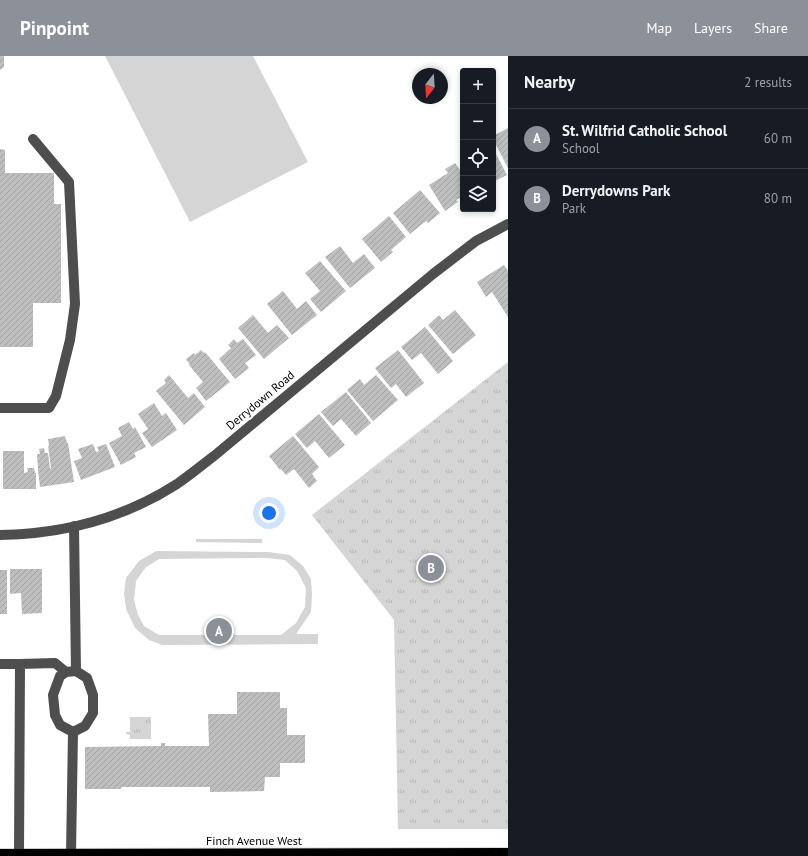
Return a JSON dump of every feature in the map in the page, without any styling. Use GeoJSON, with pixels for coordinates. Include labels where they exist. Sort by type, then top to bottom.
{"type":"FeatureCollection","features":[{"type":"Feature","properties":{"kind":"main road","name":"Finch Avenue West"},"geometry":{"type":"LineString","coordinates":[[0,854],[508,853]]}},
{"type":"Feature","properties":{"kind":"street"},"geometry":{"type":"LineString","coordinates":[[0,408],[49,408],[56,396],[70,340],[75,304],[69,182],[32,139]]}},
{"type":"Feature","properties":{"kind":"street","name":"Derrydown Road"},"geometry":{"type":"LineString","coordinates":[[0,535],[19,535],[52,531],[108,517],[145,502],[178,483],[214,456],[476,241],[508,224]]}},
{"type":"Feature","properties":{"kind":"street"},"geometry":{"type":"LineString","coordinates":[[71,671],[74,526]]}},
{"type":"Feature","properties":{"kind":"street"},"geometry":{"type":"LineString","coordinates":[[0,664],[55,663],[87,678],[93,695],[93,713],[85,726],[73,732]]}},
{"type":"Feature","properties":{"kind":"street"},"geometry":{"type":"LineString","coordinates":[[19,854],[20,664]]}},
{"type":"Feature","properties":{"kind":"street"},"geometry":{"type":"LineString","coordinates":[[71,671],[60,676],[54,695],[55,715],[60,725],[73,732]]}},
{"type":"Feature","properties":{"kind":"street"},"geometry":{"type":"LineString","coordinates":[[71,854],[73,732]]}},
{"type":"Feature","properties":{"kind":"green space"},"geometry":{"type":"Polygon","coordinates":[[[105,56],[253,56],[308,162],[190,222],[105,56]]]}},
{"type":"Feature","properties":{"kind":"green space"},"geometry":{"type":"Polygon","coordinates":[[[508,362],[508,829],[398,829],[394,620],[312,515],[508,362]]]}},
{"type":"Feature","properties":{"kind":"green space"},"geometry":{"type":"Polygon","coordinates":[[[196,539],[262,539],[262,543],[196,542],[196,539]]]}},
{"type":"Feature","properties":{"kind":"green space"},"geometry":{"type":"Polygon","coordinates":[[[156,551],[268,552],[290,555],[303,566],[311,579],[311,612],[296,634],[318,634],[318,644],[162,645],[149,640],[135,628],[126,609],[124,594],[126,578],[139,561],[156,551]],[[266,558],[159,559],[146,567],[136,581],[134,600],[138,615],[144,626],[159,635],[281,635],[296,623],[305,607],[306,588],[297,571],[285,560],[266,558]]]}},
{"type":"Feature","properties":{"kind":"green space"},"geometry":{"type":"Polygon","coordinates":[[[130,717],[151,717],[151,739],[130,739],[130,735],[126,734],[126,732],[130,732],[130,717]]]}},
{"type":"Feature","properties":{"kind":"building"},"geometry":{"type":"Polygon","coordinates":[[[0,56],[4,56],[4,67],[0,70],[0,56]]]}},
{"type":"Feature","properties":{"kind":"building"},"geometry":{"type":"Polygon","coordinates":[[[508,128],[508,168],[496,145],[496,134],[508,128]]]}},
{"type":"Feature","properties":{"kind":"building"},"geometry":{"type":"Polygon","coordinates":[[[0,149],[5,150],[5,173],[54,173],[54,204],[61,204],[61,303],[33,303],[33,347],[0,347],[0,149]]]}},
{"type":"Feature","properties":{"kind":"building"},"geometry":{"type":"Polygon","coordinates":[[[496,154],[507,175],[496,180],[496,154]]]}},
{"type":"Feature","properties":{"kind":"building"},"geometry":{"type":"Polygon","coordinates":[[[455,163],[460,170],[460,198],[456,200],[458,202],[445,211],[429,185],[448,173],[445,169],[455,163]]]}},
{"type":"Feature","properties":{"kind":"building"},"geometry":{"type":"Polygon","coordinates":[[[420,190],[440,213],[428,223],[426,221],[410,234],[393,213],[420,190]]]}},
{"type":"Feature","properties":{"kind":"building"},"geometry":{"type":"Polygon","coordinates":[[[389,216],[406,237],[391,250],[393,252],[381,262],[362,239],[389,216]]]}},
{"type":"Feature","properties":{"kind":"building"},"geometry":{"type":"Polygon","coordinates":[[[340,246],[353,263],[364,254],[375,268],[350,288],[325,257],[340,246]]]}},
{"type":"Feature","properties":{"kind":"building"},"geometry":{"type":"Polygon","coordinates":[[[320,261],[346,291],[321,312],[310,299],[320,291],[305,273],[320,261]]]}},
{"type":"Feature","properties":{"kind":"building"},"geometry":{"type":"Polygon","coordinates":[[[504,265],[508,271],[508,317],[492,292],[486,297],[477,282],[504,265]]]}},
{"type":"Feature","properties":{"kind":"building"},"geometry":{"type":"Polygon","coordinates":[[[283,291],[297,309],[306,301],[317,315],[292,335],[267,304],[283,291]]]}},
{"type":"Feature","properties":{"kind":"building"},"geometry":{"type":"Polygon","coordinates":[[[455,310],[476,335],[453,354],[428,325],[439,315],[443,320],[455,310]]]}},
{"type":"Feature","properties":{"kind":"building"},"geometry":{"type":"Polygon","coordinates":[[[253,315],[268,333],[277,325],[289,338],[264,359],[238,328],[253,315]]]}},
{"type":"Feature","properties":{"kind":"building"},"geometry":{"type":"Polygon","coordinates":[[[425,327],[453,361],[438,374],[421,353],[412,360],[401,347],[425,327]]]}},
{"type":"Feature","properties":{"kind":"building"},"geometry":{"type":"Polygon","coordinates":[[[234,339],[237,343],[243,339],[256,355],[245,363],[249,368],[235,379],[219,359],[231,348],[228,345],[234,339]]]}},
{"type":"Feature","properties":{"kind":"building"},"geometry":{"type":"Polygon","coordinates":[[[201,350],[204,353],[205,352],[230,382],[206,401],[196,388],[203,382],[186,359],[194,353],[195,355],[201,350]]]}},
{"type":"Feature","properties":{"kind":"building"},"geometry":{"type":"Polygon","coordinates":[[[398,350],[424,383],[406,397],[396,384],[391,388],[375,368],[398,350]]]}},
{"type":"Feature","properties":{"kind":"building"},"geometry":{"type":"Polygon","coordinates":[[[169,375],[188,398],[194,393],[205,407],[184,425],[156,391],[166,383],[164,380],[169,375]]]}},
{"type":"Feature","properties":{"kind":"building"},"geometry":{"type":"Polygon","coordinates":[[[376,375],[398,400],[373,421],[347,390],[360,379],[364,385],[376,375]]]}},
{"type":"Feature","properties":{"kind":"building"},"geometry":{"type":"Polygon","coordinates":[[[346,392],[371,423],[356,436],[341,419],[333,426],[321,412],[346,392]]]}},
{"type":"Feature","properties":{"kind":"building"},"geometry":{"type":"Polygon","coordinates":[[[154,403],[162,416],[166,413],[177,430],[152,447],[142,433],[148,429],[138,414],[154,403]]]}},
{"type":"Feature","properties":{"kind":"building"},"geometry":{"type":"Polygon","coordinates":[[[319,414],[345,445],[329,458],[315,441],[307,448],[295,434],[319,414]]]}},
{"type":"Feature","properties":{"kind":"building"},"geometry":{"type":"Polygon","coordinates":[[[129,422],[133,429],[135,427],[146,447],[134,453],[136,457],[121,465],[109,443],[122,436],[118,428],[129,422]]]}},
{"type":"Feature","properties":{"kind":"building"},"geometry":{"type":"Polygon","coordinates":[[[65,436],[68,443],[74,482],[40,487],[37,454],[40,454],[39,449],[44,448],[45,453],[48,453],[50,469],[48,439],[65,436]]]}},
{"type":"Feature","properties":{"kind":"building"},"geometry":{"type":"Polygon","coordinates":[[[293,436],[319,467],[312,474],[317,481],[309,488],[294,469],[286,475],[269,456],[293,436]]]}},
{"type":"Feature","properties":{"kind":"building"},"geometry":{"type":"Polygon","coordinates":[[[93,444],[96,452],[99,451],[97,447],[106,444],[115,467],[81,480],[74,461],[82,458],[78,449],[93,444]]]}},
{"type":"Feature","properties":{"kind":"building"},"geometry":{"type":"Polygon","coordinates":[[[3,451],[24,451],[24,473],[28,472],[27,468],[34,468],[36,473],[36,489],[3,489],[3,451]]]}},
{"type":"Feature","properties":{"kind":"building"},"geometry":{"type":"Polygon","coordinates":[[[10,569],[42,569],[42,613],[22,614],[21,593],[10,594],[10,569]]]}},
{"type":"Feature","properties":{"kind":"building"},"geometry":{"type":"Polygon","coordinates":[[[0,570],[7,570],[7,614],[0,614],[0,570]]]}},
{"type":"Feature","properties":{"kind":"building"},"geometry":{"type":"Polygon","coordinates":[[[237,692],[280,692],[280,708],[287,708],[287,735],[305,735],[305,763],[280,763],[280,777],[265,777],[264,791],[210,792],[210,787],[121,787],[121,789],[85,789],[85,747],[161,746],[161,743],[165,743],[165,746],[209,746],[208,714],[237,714],[237,692]]]}},
{"type":"Feature","properties":{"kind":"place","name":"Derrydowns Park"},"geometry":{"type":"Point","coordinates":[431,568]}},
{"type":"Feature","properties":{"kind":"place","name":"St. Wilfrid Catholic School"},"geometry":{"type":"Point","coordinates":[219,631]}}]}
